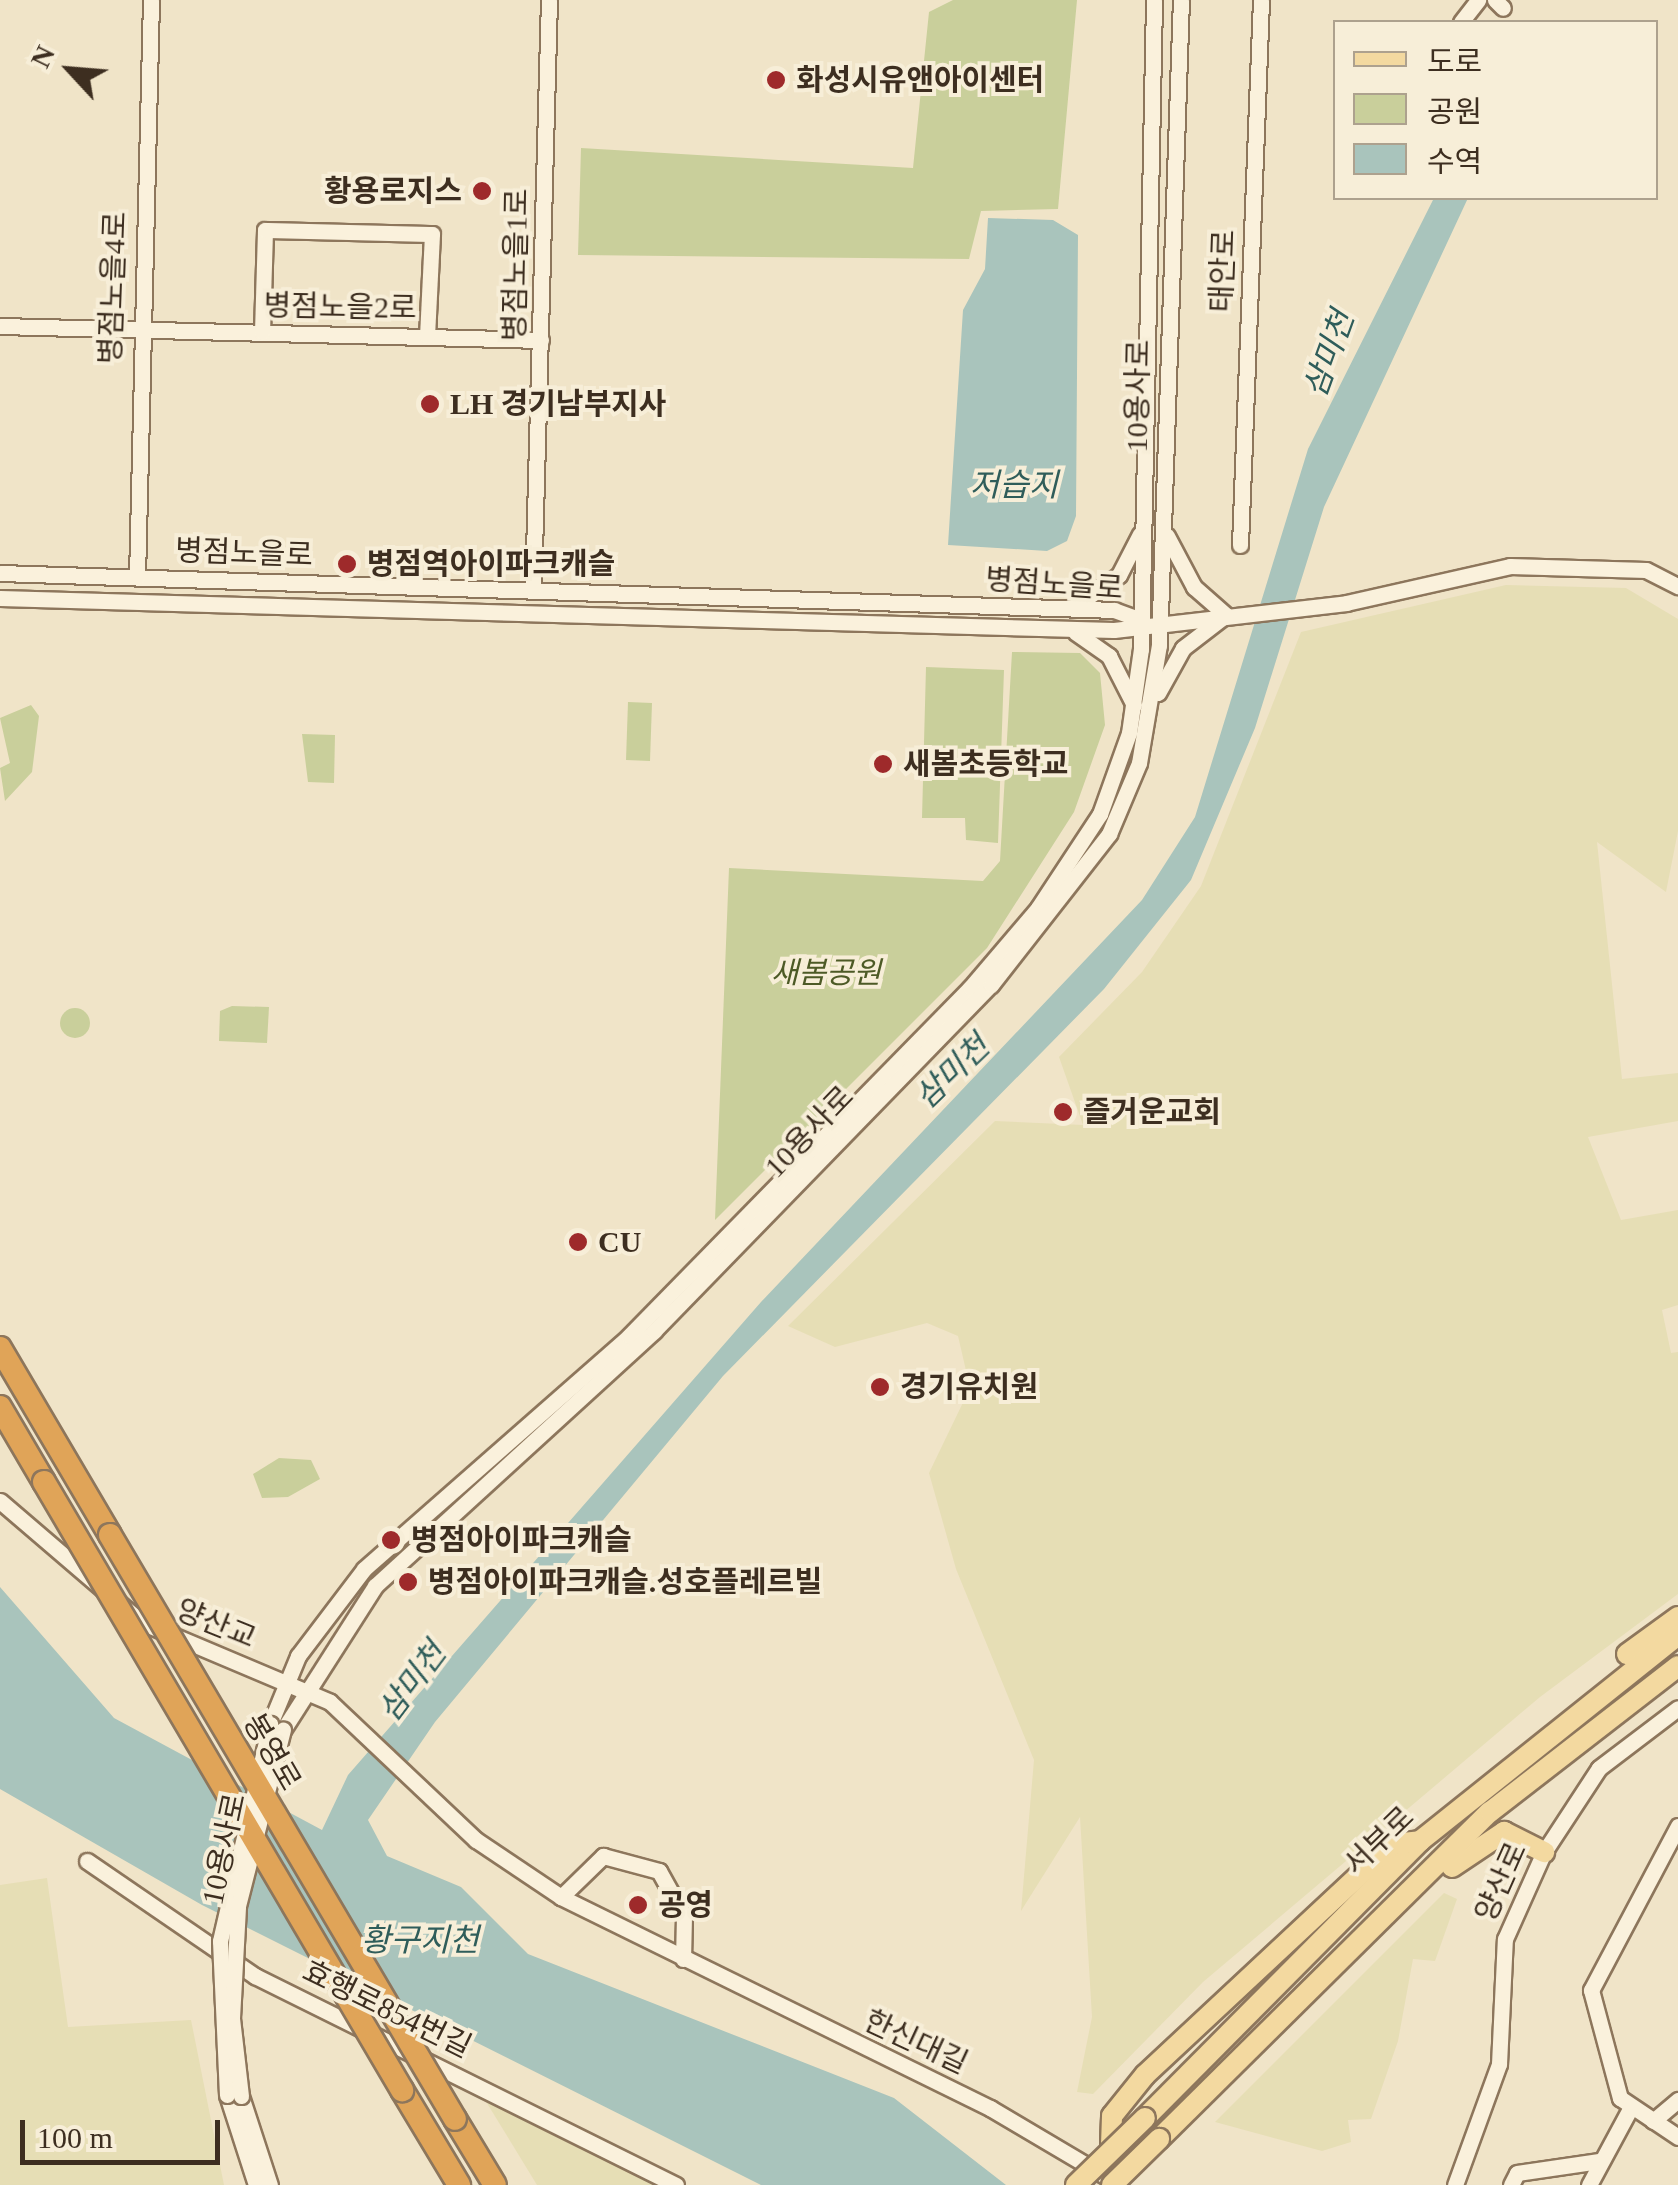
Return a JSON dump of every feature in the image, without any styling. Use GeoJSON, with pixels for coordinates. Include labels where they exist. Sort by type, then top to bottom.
{"type":"FeatureCollection","features":[{"type":"Feature","properties":{"kind":"highway","name":"봉영로"},"geometry":{"type":"LineString","coordinates":[[0,1348],[495,2185]]}},
{"type":"Feature","properties":{"kind":"highway","name":"봉영로"},"geometry":{"type":"LineString","coordinates":[[0,1406],[459,2185]]}},
{"type":"Feature","properties":{"kind":"main road"},"geometry":{"type":"LineString","coordinates":[[1576,1708],[1621,1658],[1678,1617]]}},
{"type":"Feature","properties":{"kind":"main road","name":"서부로"},"geometry":{"type":"LineString","coordinates":[[1076,2185],[1420,1841],[1576,1708],[1678,1636]]}},
{"type":"Feature","properties":{"kind":"main road","name":"서부로"},"geometry":{"type":"LineString","coordinates":[[1115,2184],[1490,1812],[1678,1666]]}},
{"type":"Feature","properties":{"kind":"main road"},"geometry":{"type":"LineString","coordinates":[[1310,1988],[1485,1838],[1520,1833],[1544,1852]]}},
{"type":"Feature","properties":{"kind":"main road"},"geometry":{"type":"LineString","coordinates":[[1115,2184],[1123,2166],[1112,2116],[1145,2075],[1393,1844],[1420,1841]]}},
{"type":"Feature","properties":{"kind":"street","name":"병점노을4로"},"geometry":{"type":"LineString","coordinates":[[136,577],[138,329],[151,0]]}},
{"type":"Feature","properties":{"kind":"street","name":"병점노을1로"},"geometry":{"type":"LineString","coordinates":[[533,590],[549,0]]}},
{"type":"Feature","properties":{"kind":"street","name":"10용사로"},"geometry":{"type":"LineString","coordinates":[[256,2185],[234,2096],[220,1941],[285,1682],[321,1620],[364,1569],[629,1336],[1011,943],[1100,814],[1144,700],[1143,411],[1154,0]]}},
{"type":"Feature","properties":{"kind":"street","name":"10용사로"},"geometry":{"type":"LineString","coordinates":[[276,1727],[338,1632],[429,1532],[639,1346],[1032,940],[1116,820],[1161,618],[1164,412],[1181,0]]}},
{"type":"Feature","properties":{"kind":"street","name":"태안로"},"geometry":{"type":"LineString","coordinates":[[1240,544],[1260,0]]}},
{"type":"Feature","properties":{"kind":"street"},"geometry":{"type":"LineString","coordinates":[[1463,20],[1478,0]]}},
{"type":"Feature","properties":{"kind":"street"},"geometry":{"type":"LineString","coordinates":[[262,332],[265,230],[432,234],[427,336]]}},
{"type":"Feature","properties":{"kind":"street","name":"병점노을2로"},"geometry":{"type":"LineString","coordinates":[[0,326],[542,340]]}},
{"type":"Feature","properties":{"kind":"street"},"geometry":{"type":"LineString","coordinates":[[1142,530],[1114,581],[1071,608],[1070,629],[1109,656],[1144,700],[1183,648],[1226,615]]}},
{"type":"Feature","properties":{"kind":"street"},"geometry":{"type":"LineString","coordinates":[[1164,530],[1182,570],[1226,615]]}},
{"type":"Feature","properties":{"kind":"street"},"geometry":{"type":"LineString","coordinates":[[1141,620],[1346,602],[1510,566],[1646,570],[1678,586]]}},
{"type":"Feature","properties":{"kind":"street","name":"병점노을로"},"geometry":{"type":"LineString","coordinates":[[0,573],[1071,608],[1141,620]]}},
{"type":"Feature","properties":{"kind":"street"},"geometry":{"type":"LineString","coordinates":[[50,600],[59,592],[55,574]]}},
{"type":"Feature","properties":{"kind":"street"},"geometry":{"type":"LineString","coordinates":[[210,606],[212,580]]}},
{"type":"Feature","properties":{"kind":"street"},"geometry":{"type":"LineString","coordinates":[[441,614],[444,588]]}},
{"type":"Feature","properties":{"kind":"street"},"geometry":{"type":"LineString","coordinates":[[624,620],[618,600],[626,594]]}},
{"type":"Feature","properties":{"kind":"street","name":"병점노을로"},"geometry":{"type":"LineString","coordinates":[[0,598],[624,620],[1070,629],[1141,620]]}},
{"type":"Feature","properties":{"kind":"street","name":"양산교"},"geometry":{"type":"LineString","coordinates":[[0,1501],[141,1622],[301,1689],[342,1712],[418,1785]]}},
{"type":"Feature","properties":{"kind":"street"},"geometry":{"type":"LineString","coordinates":[[321,1620],[324,1632],[338,1632]]}},
{"type":"Feature","properties":{"kind":"street","name":"양산로"},"geometry":{"type":"LineString","coordinates":[[1455,2185],[1499,2064],[1504,1939],[1544,1852],[1600,1768],[1678,1708]]}},
{"type":"Feature","properties":{"kind":"street","name":"한신대길"},"geometry":{"type":"LineString","coordinates":[[418,1785],[476,1840],[562,1897],[990,2108],[1115,2184]]}},
{"type":"Feature","properties":{"kind":"street"},"geometry":{"type":"LineString","coordinates":[[1678,1826],[1591,1990],[1620,2098],[1678,2137]]}},
{"type":"Feature","properties":{"kind":"street"},"geometry":{"type":"LineString","coordinates":[[562,1897],[604,1856],[659,1871],[684,1916],[683,1959]]}},
{"type":"Feature","properties":{"kind":"street","name":"효행로854번길"},"geometry":{"type":"LineString","coordinates":[[87,1861],[255,1976],[676,2185]]}},
{"type":"Feature","properties":{"kind":"street","name":"10용사로"},"geometry":{"type":"LineString","coordinates":[[234,2096],[270,2185]]}},
{"type":"Feature","properties":{"kind":"street"},"geometry":{"type":"LineString","coordinates":[[1653,2120],[1678,2100]]}},
{"type":"Feature","properties":{"kind":"street"},"geometry":{"type":"LineString","coordinates":[[1588,2185],[1631,2108]]}},
{"type":"Feature","properties":{"kind":"street"},"geometry":{"type":"LineString","coordinates":[[1511,2185],[1517,2173],[1599,2161]]}},
{"type":"Feature","properties":{"kind":"shaded area"},"geometry":{"type":"Polygon","coordinates":[[[1506,585],[1626,588],[1678,619],[1678,831],[1666,892],[1597,842],[1622,1079],[1678,1073],[1678,1121],[1588,1137],[1621,1220],[1678,1210],[1678,1305],[1662,1310],[1671,1353],[1678,1352],[1678,1594],[1540,1697],[1203,1982],[1093,2094],[1077,2092],[1092,2017],[1080,1817],[1021,1911],[1034,1760],[956,1569],[929,1473],[970,1388],[958,1336],[927,1323],[835,1347],[788,1326],[995,1121],[1083,1125],[1059,1057],[1142,972],[1201,886],[1301,632],[1506,585]]]}},
{"type":"Feature","properties":{"kind":"shaded area"},"geometry":{"type":"Polygon","coordinates":[[[47,1878],[68,2027],[191,2020],[224,2185],[0,2185],[0,1885],[47,1878]]]}},
{"type":"Feature","properties":{"kind":"shaded area"},"geometry":{"type":"Polygon","coordinates":[[[1444,1893],[1457,1899],[1435,1961],[1413,1959],[1398,2041],[1371,2119],[1348,2120],[1351,2142],[1322,2151],[1215,2122],[1444,1893]]]}},
{"type":"Feature","properties":{"kind":"shaded area"},"geometry":{"type":"Polygon","coordinates":[[[474,2082],[676,2185],[537,2185],[474,2082]]]}},
{"type":"Feature","properties":{"kind":"green space"},"geometry":{"type":"Polygon","coordinates":[[[953,0],[1077,0],[1058,209],[981,211],[969,259],[578,255],[581,148],[913,168],[929,12],[953,0]]]}},
{"type":"Feature","properties":{"kind":"green space","name":"새봄공원"},"geometry":{"type":"Polygon","coordinates":[[[1012,652],[1080,653],[1100,673],[1105,725],[1074,812],[987,948],[715,1220],[729,868],[983,881],[1000,861],[1012,652]]]}},
{"type":"Feature","properties":{"kind":"green space"},"geometry":{"type":"Polygon","coordinates":[[[926,667],[1004,670],[998,843],[966,840],[965,818],[922,818],[926,667]]]}},
{"type":"Feature","properties":{"kind":"green space"},"geometry":{"type":"Polygon","coordinates":[[[628,702],[652,703],[650,761],[626,760],[628,702]]]}},
{"type":"Feature","properties":{"kind":"green space"},"geometry":{"type":"Polygon","coordinates":[[[31,705],[39,716],[32,772],[5,801],[0,768],[10,763],[0,718],[31,705]]]}},
{"type":"Feature","properties":{"kind":"green space"},"geometry":{"type":"Polygon","coordinates":[[[302,734],[335,735],[334,783],[308,782],[302,734]]]}},
{"type":"Feature","properties":{"kind":"green space"},"geometry":{"type":"Polygon","coordinates":[[[232,1006],[269,1007],[267,1043],[219,1041],[220,1011],[232,1006]]]}},
{"type":"Feature","properties":{"kind":"green space"},"geometry":{"type":"Polygon","coordinates":[[[75,1008],[89,1017],[90,1023],[81,1037],[75,1038],[61,1029],[60,1023],[69,1009],[75,1008]]]}},
{"type":"Feature","properties":{"kind":"green space"},"geometry":{"type":"Polygon","coordinates":[[[279,1458],[311,1460],[320,1479],[288,1497],[262,1498],[253,1474],[279,1458]]]}},
{"type":"Feature","properties":{"kind":"water","name":"황구지천"},"geometry":{"type":"Polygon","coordinates":[[[1433,200],[1467,200],[1324,507],[1255,728],[1191,880],[1104,989],[723,1376],[435,1722],[368,1820],[387,1856],[461,1887],[528,1954],[894,2098],[1006,2185],[761,2185],[202,1905],[0,1789],[0,1587],[114,1718],[322,1830],[348,1775],[761,1302],[1142,900],[1195,817],[1308,449],[1433,200]]]}},
{"type":"Feature","properties":{"kind":"water","name":"저습지"},"geometry":{"type":"Polygon","coordinates":[[[988,218],[1053,220],[1078,235],[1076,516],[1067,541],[1047,551],[948,545],[963,310],[985,269],[988,218]]]}},
{"type":"Feature","properties":{"kind":"place","name":"화성시유앤아이센터"},"geometry":{"type":"Point","coordinates":[776,80]}},
{"type":"Feature","properties":{"kind":"place","name":"황용로지스"},"geometry":{"type":"Point","coordinates":[482,191]}},
{"type":"Feature","properties":{"kind":"place","name":"LH 경기남부지사"},"geometry":{"type":"Point","coordinates":[430,404]}},
{"type":"Feature","properties":{"kind":"place","name":"병점역아이파크캐슬"},"geometry":{"type":"Point","coordinates":[347,564]}},
{"type":"Feature","properties":{"kind":"place","name":"새봄초등학교"},"geometry":{"type":"Point","coordinates":[883,764]}},
{"type":"Feature","properties":{"kind":"place","name":"즐거운교회"},"geometry":{"type":"Point","coordinates":[1063,1112]}},
{"type":"Feature","properties":{"kind":"place","name":"CU"},"geometry":{"type":"Point","coordinates":[578,1242]}},
{"type":"Feature","properties":{"kind":"place","name":"경기유치원"},"geometry":{"type":"Point","coordinates":[880,1387]}},
{"type":"Feature","properties":{"kind":"place","name":"병점아이파크캐슬"},"geometry":{"type":"Point","coordinates":[391,1540]}},
{"type":"Feature","properties":{"kind":"place","name":"병점아이파크캐슬.성호플레르빌"},"geometry":{"type":"Point","coordinates":[408,1582]}},
{"type":"Feature","properties":{"kind":"place","name":"공영"},"geometry":{"type":"Point","coordinates":[638,1905]}},
{"type":"Feature","properties":{"kind":"water label","name":"삼미천"},"geometry":{"type":"Point","coordinates":[1329,354]}},
{"type":"Feature","properties":{"kind":"water label","name":"삼미천"},"geometry":{"type":"Point","coordinates":[952,1072]}},
{"type":"Feature","properties":{"kind":"water label","name":"삼미천"},"geometry":{"type":"Point","coordinates":[412,1682]}}]}
